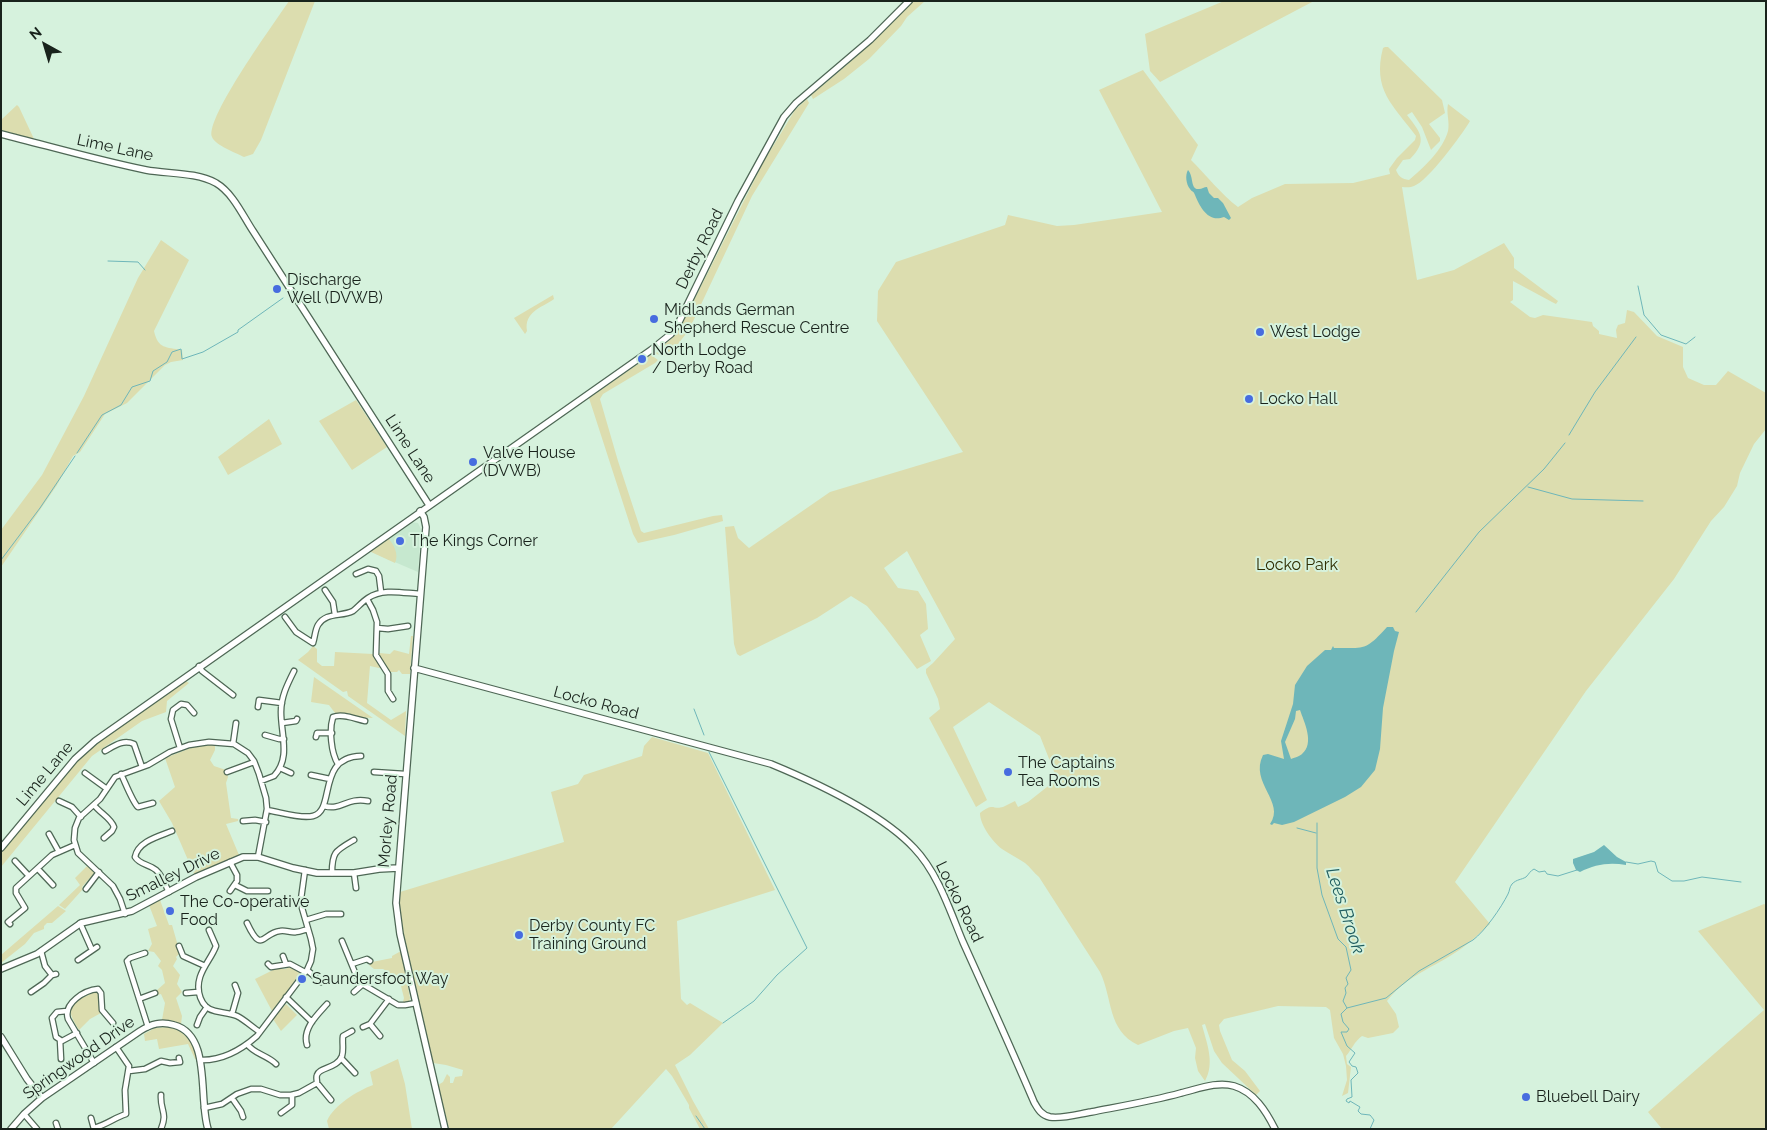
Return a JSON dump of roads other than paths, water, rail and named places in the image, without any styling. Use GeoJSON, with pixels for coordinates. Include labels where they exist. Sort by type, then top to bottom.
{"type":"FeatureCollection","features":[{"type":"Feature","properties":{"kind":"street","name":"Derby Road"},"geometry":{"type":"LineString","coordinates":[[429,505],[651,350],[671,334],[684,313],[738,201],[784,117],[796,103],[863,46],[909,1]]}},
{"type":"Feature","properties":{"kind":"street","name":"Lime Lane"},"geometry":{"type":"LineString","coordinates":[[1,134],[139,168],[208,180],[222,188],[248,223],[429,505],[199,666],[81,752],[1,848]]}},
{"type":"Feature","properties":{"kind":"street","name":"Morley Road"},"geometry":{"type":"LineString","coordinates":[[420,511],[424,517],[426,527],[396,892],[397,913],[445,1129]]}},
{"type":"Feature","properties":{"kind":"street"},"geometry":{"type":"LineString","coordinates":[[356,574],[361,568],[376,571],[379,576],[381,592]]}},
{"type":"Feature","properties":{"kind":"street"},"geometry":{"type":"LineString","coordinates":[[326,590],[327,597],[333,603],[335,615]]}},
{"type":"Feature","properties":{"kind":"street"},"geometry":{"type":"LineString","coordinates":[[285,618],[288,626],[313,643],[320,623],[326,617],[352,611],[367,599],[381,592],[420,594]]}},
{"type":"Feature","properties":{"kind":"street"},"geometry":{"type":"LineString","coordinates":[[367,599],[375,615],[377,628],[375,652],[388,674],[386,694],[393,699]]}},
{"type":"Feature","properties":{"kind":"street"},"geometry":{"type":"LineString","coordinates":[[377,628],[388,629],[408,626]]}},
{"type":"Feature","properties":{"kind":"street"},"geometry":{"type":"LineString","coordinates":[[199,666],[233,695]]}},
{"type":"Feature","properties":{"kind":"street","name":"Locko Road"},"geometry":{"type":"LineString","coordinates":[[414,668],[771,764],[833,792],[898,834],[918,852],[946,901],[1034,1102],[1044,1115],[1058,1117],[1078,1114],[1225,1084],[1243,1090],[1253,1097],[1266,1112],[1275,1129]]}},
{"type":"Feature","properties":{"kind":"street"},"geometry":{"type":"LineString","coordinates":[[261,781],[272,778],[280,768],[284,752],[282,703],[284,692],[294,671]]}},
{"type":"Feature","properties":{"kind":"street"},"geometry":{"type":"LineString","coordinates":[[258,707],[259,700],[282,703]]}},
{"type":"Feature","properties":{"kind":"street"},"geometry":{"type":"LineString","coordinates":[[180,748],[171,719],[173,710],[181,704],[187,705],[194,713]]}},
{"type":"Feature","properties":{"kind":"street"},"geometry":{"type":"LineString","coordinates":[[338,764],[334,754],[333,717],[336,715],[365,721]]}},
{"type":"Feature","properties":{"kind":"street"},"geometry":{"type":"LineString","coordinates":[[282,723],[296,721],[297,718]]}},
{"type":"Feature","properties":{"kind":"street"},"geometry":{"type":"LineString","coordinates":[[233,744],[236,723]]}},
{"type":"Feature","properties":{"kind":"street"},"geometry":{"type":"LineString","coordinates":[[316,737],[317,733],[332,733]]}},
{"type":"Feature","properties":{"kind":"street"},"geometry":{"type":"LineString","coordinates":[[265,735],[284,739]]}},
{"type":"Feature","properties":{"kind":"street"},"geometry":{"type":"LineString","coordinates":[[105,751],[126,741],[135,742],[142,767]]}},
{"type":"Feature","properties":{"kind":"street"},"geometry":{"type":"LineString","coordinates":[[125,914],[116,892],[99,872],[81,856],[75,845],[75,828],[81,817],[94,805],[112,780],[121,774],[142,767],[180,748],[202,742],[233,744],[248,754],[254,762],[261,781],[267,810],[258,857]]}},
{"type":"Feature","properties":{"kind":"street"},"geometry":{"type":"LineString","coordinates":[[267,810],[310,816],[319,814],[324,806],[334,769],[338,764],[356,756],[361,756]]}},
{"type":"Feature","properties":{"kind":"street"},"geometry":{"type":"LineString","coordinates":[[227,772],[254,762]]}},
{"type":"Feature","properties":{"kind":"street"},"geometry":{"type":"LineString","coordinates":[[280,768],[291,773]]}},
{"type":"Feature","properties":{"kind":"street"},"geometry":{"type":"LineString","coordinates":[[374,772],[405,774]]}},
{"type":"Feature","properties":{"kind":"street"},"geometry":{"type":"LineString","coordinates":[[85,773],[107,789]]}},
{"type":"Feature","properties":{"kind":"street"},"geometry":{"type":"LineString","coordinates":[[121,774],[134,804],[138,807],[153,803]]}},
{"type":"Feature","properties":{"kind":"street"},"geometry":{"type":"LineString","coordinates":[[311,775],[330,779]]}},
{"type":"Feature","properties":{"kind":"street"},"geometry":{"type":"LineString","coordinates":[[324,806],[336,808],[360,797],[368,801]]}},
{"type":"Feature","properties":{"kind":"street"},"geometry":{"type":"LineString","coordinates":[[60,801],[72,807],[81,817]]}},
{"type":"Feature","properties":{"kind":"street"},"geometry":{"type":"LineString","coordinates":[[94,805],[100,813],[111,820],[114,827],[104,838]]}},
{"type":"Feature","properties":{"kind":"street"},"geometry":{"type":"LineString","coordinates":[[242,821],[256,820],[266,822]]}},
{"type":"Feature","properties":{"kind":"street"},"geometry":{"type":"LineString","coordinates":[[169,892],[157,871],[139,862],[135,857],[138,850],[147,842],[172,831]]}},
{"type":"Feature","properties":{"kind":"street"},"geometry":{"type":"LineString","coordinates":[[49,834],[60,852]]}},
{"type":"Feature","properties":{"kind":"street"},"geometry":{"type":"LineString","coordinates":[[332,873],[333,854],[336,850],[354,840]]}},
{"type":"Feature","properties":{"kind":"street"},"geometry":{"type":"LineString","coordinates":[[10,924],[8,922],[25,908],[15,890],[48,858],[75,845]]}},
{"type":"Feature","properties":{"kind":"street","name":"Smalley Drive"},"geometry":{"type":"LineString","coordinates":[[1,969],[41,951],[80,923],[125,914],[196,877],[243,857],[258,857],[305,870],[332,873],[354,873],[398,868]]}},
{"type":"Feature","properties":{"kind":"street"},"geometry":{"type":"LineString","coordinates":[[15,861],[29,876]]}},
{"type":"Feature","properties":{"kind":"street"},"geometry":{"type":"LineString","coordinates":[[230,862],[237,875],[237,881],[230,891]]}},
{"type":"Feature","properties":{"kind":"street"},"geometry":{"type":"LineString","coordinates":[[38,869],[52,885]]}},
{"type":"Feature","properties":{"kind":"street"},"geometry":{"type":"LineString","coordinates":[[200,1060],[220,1058],[247,1044],[260,1032],[306,971],[313,949],[301,899],[305,870]]}},
{"type":"Feature","properties":{"kind":"street"},"geometry":{"type":"LineString","coordinates":[[86,889],[99,872]]}},
{"type":"Feature","properties":{"kind":"street"},"geometry":{"type":"LineString","coordinates":[[354,873],[356,888]]}},
{"type":"Feature","properties":{"kind":"street"},"geometry":{"type":"LineString","coordinates":[[235,885],[246,891],[268,891]]}},
{"type":"Feature","properties":{"kind":"street"},"geometry":{"type":"LineString","coordinates":[[306,920],[326,914],[341,914]]}},
{"type":"Feature","properties":{"kind":"street"},"geometry":{"type":"LineString","coordinates":[[78,960],[95,948],[80,923]]}},
{"type":"Feature","properties":{"kind":"street"},"geometry":{"type":"LineString","coordinates":[[247,923],[253,936],[262,940],[277,931],[296,932],[308,929]]}},
{"type":"Feature","properties":{"kind":"street"},"geometry":{"type":"LineString","coordinates":[[210,930],[216,946],[199,978],[198,992],[200,999],[213,1011],[240,1017],[260,1032]]}},
{"type":"Feature","properties":{"kind":"street"},"geometry":{"type":"LineString","coordinates":[[342,941],[356,975],[363,984],[374,992],[402,1006],[416,1003]]}},
{"type":"Feature","properties":{"kind":"street"},"geometry":{"type":"LineString","coordinates":[[179,946],[183,956],[205,966]]}},
{"type":"Feature","properties":{"kind":"street"},"geometry":{"type":"LineString","coordinates":[[31,992],[54,974],[45,966],[41,951]]}},
{"type":"Feature","properties":{"kind":"street"},"geometry":{"type":"LineString","coordinates":[[145,953],[130,958],[127,961],[148,1027]]}},
{"type":"Feature","properties":{"kind":"street"},"geometry":{"type":"LineString","coordinates":[[283,956],[286,964]]}},
{"type":"Feature","properties":{"kind":"street"},"geometry":{"type":"LineString","coordinates":[[352,964],[367,959],[370,961]]}},
{"type":"Feature","properties":{"kind":"street"},"geometry":{"type":"LineString","coordinates":[[268,964],[271,967],[286,964],[295,966],[322,982]]}},
{"type":"Feature","properties":{"kind":"street"},"geometry":{"type":"LineString","coordinates":[[354,992],[363,984]]}},
{"type":"Feature","properties":{"kind":"street"},"geometry":{"type":"LineString","coordinates":[[232,1014],[238,993],[235,985]]}},
{"type":"Feature","properties":{"kind":"street"},"geometry":{"type":"LineString","coordinates":[[94,1063],[68,1019],[67,1011],[72,1002],[94,989],[98,989],[101,993],[101,1006],[112,1024]]}},
{"type":"Feature","properties":{"kind":"street"},"geometry":{"type":"LineString","coordinates":[[186,993],[198,992]]}},
{"type":"Feature","properties":{"kind":"street"},"geometry":{"type":"LineString","coordinates":[[139,999],[155,993]]}},
{"type":"Feature","properties":{"kind":"street"},"geometry":{"type":"LineString","coordinates":[[286,997],[312,1022]]}},
{"type":"Feature","properties":{"kind":"street"},"geometry":{"type":"LineString","coordinates":[[363,1027],[370,1024],[389,1000]]}},
{"type":"Feature","properties":{"kind":"street"},"geometry":{"type":"LineString","coordinates":[[307,1045],[305,1036],[312,1022],[327,1004]]}},
{"type":"Feature","properties":{"kind":"street"},"geometry":{"type":"LineString","coordinates":[[197,1025],[207,1007]]}},
{"type":"Feature","properties":{"kind":"street"},"geometry":{"type":"LineString","coordinates":[[61,1059],[60,1040],[55,1034],[52,1018],[57,1012],[67,1011]]}},
{"type":"Feature","properties":{"kind":"street","name":"Springwood Drive"},"geometry":{"type":"LineString","coordinates":[[11,1129],[42,1098],[116,1047],[148,1027],[167,1023],[182,1028],[194,1040],[200,1060],[204,1108],[208,1129]]}},
{"type":"Feature","properties":{"kind":"street"},"geometry":{"type":"LineString","coordinates":[[370,1024],[380,1036]]}},
{"type":"Feature","properties":{"kind":"street"},"geometry":{"type":"LineString","coordinates":[[332,1100],[317,1083],[317,1074],[319,1071],[334,1066],[341,1058],[343,1036],[352,1031]]}},
{"type":"Feature","properties":{"kind":"street"},"geometry":{"type":"LineString","coordinates":[[60,1040],[77,1033]]}},
{"type":"Feature","properties":{"kind":"street"},"geometry":{"type":"LineString","coordinates":[[1,1037],[27,1079],[42,1098]]}},
{"type":"Feature","properties":{"kind":"street"},"geometry":{"type":"LineString","coordinates":[[247,1044],[255,1052],[268,1057],[276,1064]]}},
{"type":"Feature","properties":{"kind":"street"},"geometry":{"type":"LineString","coordinates":[[91,1118],[94,1128],[105,1125],[118,1116],[126,1114],[125,1090],[129,1071],[127,1063],[116,1047]]}},
{"type":"Feature","properties":{"kind":"street"},"geometry":{"type":"LineString","coordinates":[[129,1071],[145,1069],[161,1061],[170,1063],[180,1062],[179,1058]]}},
{"type":"Feature","properties":{"kind":"street"},"geometry":{"type":"LineString","coordinates":[[341,1058],[355,1073]]}},
{"type":"Feature","properties":{"kind":"street"},"geometry":{"type":"LineString","coordinates":[[204,1108],[222,1104],[241,1092],[256,1089],[267,1090],[280,1095],[292,1095],[317,1083]]}},
{"type":"Feature","properties":{"kind":"street"},"geometry":{"type":"LineString","coordinates":[[161,1095],[165,1116],[161,1129]]}},
{"type":"Feature","properties":{"kind":"street"},"geometry":{"type":"LineString","coordinates":[[281,1114],[292,1105],[292,1095]]}},
{"type":"Feature","properties":{"kind":"street"},"geometry":{"type":"LineString","coordinates":[[232,1098],[243,1117]]}},
{"type":"Feature","properties":{"kind":"street"},"geometry":{"type":"LineString","coordinates":[[24,1114],[37,1129]]}},
{"type":"Feature","properties":{"kind":"street"},"geometry":{"type":"LineString","coordinates":[[56,1123],[58,1129]]}},
{"type":"Feature","properties":{"kind":"water"},"geometry":{"type":"Polygon","coordinates":[[[1188,170],[1196,189],[1207,187],[1209,193],[1214,198],[1218,198],[1223,203],[1231,218],[1229,220],[1224,217],[1213,218],[1205,213],[1188,185],[1186,177],[1188,170]]]}},
{"type":"Feature","properties":{"kind":"water"},"geometry":{"type":"Polygon","coordinates":[[[1387,627],[1393,627],[1395,631],[1399,632],[1383,708],[1380,749],[1375,770],[1361,787],[1345,797],[1294,822],[1282,825],[1270,824],[1274,816],[1274,808],[1260,774],[1260,765],[1263,755],[1268,754],[1284,759],[1281,741],[1293,704],[1295,685],[1307,666],[1325,650],[1331,650],[1333,646],[1334,648],[1359,648],[1369,644],[1387,627]],[[1300,710],[1296,711],[1295,719],[1285,742],[1291,759],[1302,754],[1308,744],[1307,732],[1300,710]]]}},
{"type":"Feature","properties":{"kind":"water"},"geometry":{"type":"Polygon","coordinates":[[[1604,845],[1617,857],[1626,862],[1626,865],[1597,865],[1580,872],[1576,870],[1573,859],[1594,852],[1604,845]]]}},
{"type":"Feature","properties":{"kind":"waterway"},"geometry":{"type":"LineString","coordinates":[[108,261],[138,262],[145,270]]}},
{"type":"Feature","properties":{"kind":"waterway"},"geometry":{"type":"LineString","coordinates":[[1638,286],[1644,315],[1661,335],[1686,344],[1695,337]]}},
{"type":"Feature","properties":{"kind":"waterway"},"geometry":{"type":"LineString","coordinates":[[77,453],[102,415],[121,405],[132,387],[150,381],[153,371],[167,362],[172,352],[181,349],[182,359],[203,352],[238,332],[238,330],[283,298]]}},
{"type":"Feature","properties":{"kind":"waterway"},"geometry":{"type":"LineString","coordinates":[[1569,435],[1595,392],[1636,337]]}},
{"type":"Feature","properties":{"kind":"waterway"},"geometry":{"type":"LineString","coordinates":[[1416,612],[1479,532],[1544,469],[1565,443]]}},
{"type":"Feature","properties":{"kind":"waterway"},"geometry":{"type":"LineString","coordinates":[[1,560],[40,508],[75,456]]}},
{"type":"Feature","properties":{"kind":"waterway"},"geometry":{"type":"LineString","coordinates":[[1528,487],[1572,499],[1643,501]]}},
{"type":"Feature","properties":{"kind":"waterway"},"geometry":{"type":"LineString","coordinates":[[694,709],[704,735]]}},
{"type":"Feature","properties":{"kind":"waterway"},"geometry":{"type":"LineString","coordinates":[[709,752],[807,948],[777,975],[754,1001],[723,1023]]}},
{"type":"Feature","properties":{"kind":"waterway","name":"Lees Brook"},"geometry":{"type":"LineString","coordinates":[[1317,823],[1317,868],[1322,895],[1338,939],[1346,947],[1351,970],[1346,978],[1348,984],[1345,988],[1346,993],[1343,1001],[1347,1008],[1341,1014],[1343,1022],[1349,1029],[1347,1032],[1341,1032],[1347,1046],[1355,1053],[1349,1062],[1352,1066],[1356,1067],[1358,1073],[1351,1080],[1352,1097],[1346,1101],[1349,1103],[1350,1101],[1360,1107],[1358,1111],[1361,1114],[1370,1115],[1374,1120],[1370,1129]]}},
{"type":"Feature","properties":{"kind":"waterway","name":"Lees Brook"},"geometry":{"type":"LineString","coordinates":[[1297,828],[1316,833]]}},
{"type":"Feature","properties":{"kind":"waterway"},"geometry":{"type":"LineString","coordinates":[[1626,862],[1638,864],[1655,862],[1658,872],[1672,881],[1684,881],[1702,877],[1741,882]]}},
{"type":"Feature","properties":{"kind":"waterway"},"geometry":{"type":"LineString","coordinates":[[1347,1008],[1386,998],[1419,971],[1473,940],[1483,931],[1497,912],[1512,884],[1526,877],[1534,869],[1558,876],[1577,870]]}},
{"type":"Feature","properties":{"kind":"waterway"},"geometry":{"type":"LineString","coordinates":[[696,1116],[705,1129]]}},
{"type":"Feature","properties":{"kind":"place","name":"Discharge Well (DVWB)"},"geometry":{"type":"Point","coordinates":[277,289]}},
{"type":"Feature","properties":{"kind":"place","name":"Midlands German Shepherd Rescue Centre"},"geometry":{"type":"Point","coordinates":[654,319]}},
{"type":"Feature","properties":{"kind":"place","name":"West Lodge"},"geometry":{"type":"Point","coordinates":[1260,332]}},
{"type":"Feature","properties":{"kind":"place","name":"North Lodge / Derby Road"},"geometry":{"type":"Point","coordinates":[642,359]}},
{"type":"Feature","properties":{"kind":"place","name":"Locko Hall"},"geometry":{"type":"Point","coordinates":[1249,399]}},
{"type":"Feature","properties":{"kind":"place","name":"Valve House (DVWB)"},"geometry":{"type":"Point","coordinates":[473,462]}},
{"type":"Feature","properties":{"kind":"place","name":"The Kings Corner"},"geometry":{"type":"Point","coordinates":[400,541]}},
{"type":"Feature","properties":{"kind":"place","name":"The Captains Tea Rooms"},"geometry":{"type":"Point","coordinates":[1008,772]}},
{"type":"Feature","properties":{"kind":"place","name":"The Co-operative Food"},"geometry":{"type":"Point","coordinates":[170,911]}},
{"type":"Feature","properties":{"kind":"place","name":"Derby County FC Training Ground"},"geometry":{"type":"Point","coordinates":[519,935]}},
{"type":"Feature","properties":{"kind":"place","name":"Saundersfoot Way"},"geometry":{"type":"Point","coordinates":[302,979]}},
{"type":"Feature","properties":{"kind":"place","name":"Bluebell Dairy"},"geometry":{"type":"Point","coordinates":[1526,1097]}},
{"type":"Feature","properties":{"kind":"park label","name":"Locko Park"},"geometry":{"type":"Point","coordinates":[1297,565]}}]}
